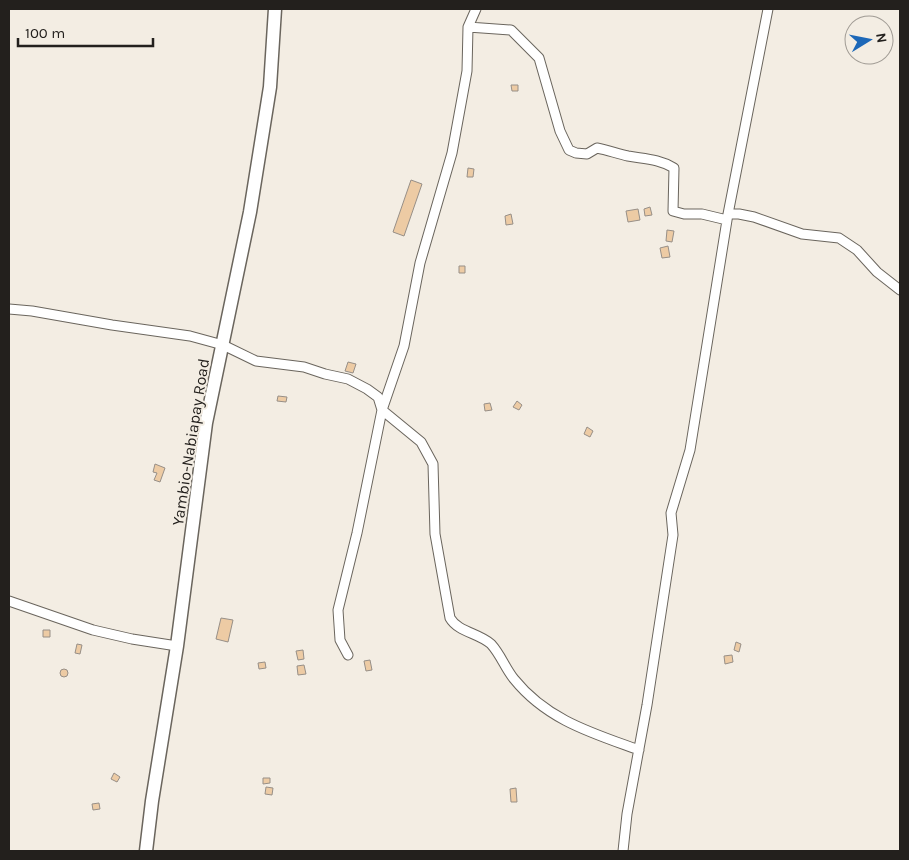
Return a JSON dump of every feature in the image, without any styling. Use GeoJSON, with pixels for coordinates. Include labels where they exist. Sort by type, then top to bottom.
{"type":"FeatureCollection","features":[{"type":"Feature","properties":{"kind":"main road","name":"Yambio-Nabiapay Road"},"geometry":{"type":"LineString","coordinates":[[146,851],[152,801],[178,646],[206,423],[250,212],[270,87],[275,9]]}},
{"type":"Feature","properties":{"kind":"street"},"geometry":{"type":"LineString","coordinates":[[348,655],[340,640],[338,610],[382,410],[404,346],[420,263],[452,153],[467,71],[468,26],[476,9]]}},
{"type":"Feature","properties":{"kind":"street"},"geometry":{"type":"LineString","coordinates":[[623,851],[627,814],[648,705],[673,535],[671,513],[690,450],[728,217],[768,9]]}},
{"type":"Feature","properties":{"kind":"street"},"geometry":{"type":"LineString","coordinates":[[468,26],[512,30],[539,58],[560,131],[569,150],[587,154],[598,148],[667,164],[674,168],[673,210],[684,214],[728,217],[739,214],[754,216],[802,234],[839,238],[857,250],[877,272],[900,290]]}},
{"type":"Feature","properties":{"kind":"street"},"geometry":{"type":"LineString","coordinates":[[9,309],[190,336],[223,344],[256,362],[304,367],[348,379],[378,397],[382,410],[421,442],[434,464],[435,534],[450,618],[454,624],[489,642],[501,657],[513,678],[538,703],[553,714],[578,728],[639,750]]}},
{"type":"Feature","properties":{"kind":"street"},"geometry":{"type":"LineString","coordinates":[[9,601],[93,630],[132,639],[178,646]]}},
{"type":"Feature","properties":{"kind":"building"},"geometry":{"type":"Polygon","coordinates":[[[511,85],[518,85],[518,91],[512,91],[511,85]]]}},
{"type":"Feature","properties":{"kind":"building"},"geometry":{"type":"Polygon","coordinates":[[[468,168],[474,169],[473,177],[467,177],[468,168]]]}},
{"type":"Feature","properties":{"kind":"building"},"geometry":{"type":"Polygon","coordinates":[[[411,180],[422,184],[404,236],[393,232],[411,180]]]}},
{"type":"Feature","properties":{"kind":"building"},"geometry":{"type":"Polygon","coordinates":[[[650,207],[652,215],[645,216],[644,209],[650,207]]]}},
{"type":"Feature","properties":{"kind":"building"},"geometry":{"type":"Polygon","coordinates":[[[638,209],[640,220],[628,222],[626,211],[638,209]]]}},
{"type":"Feature","properties":{"kind":"building"},"geometry":{"type":"Polygon","coordinates":[[[511,214],[513,224],[506,225],[505,216],[511,214]]]}},
{"type":"Feature","properties":{"kind":"building"},"geometry":{"type":"Polygon","coordinates":[[[667,230],[674,231],[672,242],[666,241],[667,230]]]}},
{"type":"Feature","properties":{"kind":"building"},"geometry":{"type":"Polygon","coordinates":[[[668,246],[670,257],[662,258],[660,248],[668,246]]]}},
{"type":"Feature","properties":{"kind":"building"},"geometry":{"type":"Polygon","coordinates":[[[459,266],[465,266],[465,273],[459,273],[459,266]]]}},
{"type":"Feature","properties":{"kind":"building"},"geometry":{"type":"Polygon","coordinates":[[[348,362],[356,364],[353,373],[345,371],[348,362]]]}},
{"type":"Feature","properties":{"kind":"building"},"geometry":{"type":"Polygon","coordinates":[[[278,396],[287,397],[286,402],[277,401],[278,396]]]}},
{"type":"Feature","properties":{"kind":"building"},"geometry":{"type":"Polygon","coordinates":[[[517,401],[522,405],[519,410],[513,407],[517,401]]]}},
{"type":"Feature","properties":{"kind":"building"},"geometry":{"type":"Polygon","coordinates":[[[490,403],[492,410],[485,411],[484,404],[490,403]]]}},
{"type":"Feature","properties":{"kind":"building"},"geometry":{"type":"Polygon","coordinates":[[[587,427],[593,431],[590,437],[584,434],[587,427]]]}},
{"type":"Feature","properties":{"kind":"building"},"geometry":{"type":"Polygon","coordinates":[[[155,464],[165,468],[160,482],[154,480],[157,473],[153,472],[155,464]]]}},
{"type":"Feature","properties":{"kind":"building"},"geometry":{"type":"Polygon","coordinates":[[[221,618],[233,620],[228,642],[216,639],[221,618]]]}},
{"type":"Feature","properties":{"kind":"building"},"geometry":{"type":"Polygon","coordinates":[[[43,630],[50,630],[50,637],[43,637],[43,630]]]}},
{"type":"Feature","properties":{"kind":"building"},"geometry":{"type":"Polygon","coordinates":[[[736,642],[741,644],[739,652],[734,650],[736,642]]]}},
{"type":"Feature","properties":{"kind":"building"},"geometry":{"type":"Polygon","coordinates":[[[77,644],[82,645],[80,654],[75,653],[77,644]]]}},
{"type":"Feature","properties":{"kind":"building"},"geometry":{"type":"Polygon","coordinates":[[[303,650],[304,659],[298,660],[296,651],[303,650]]]}},
{"type":"Feature","properties":{"kind":"building"},"geometry":{"type":"Polygon","coordinates":[[[732,655],[733,662],[725,664],[724,656],[732,655]]]}},
{"type":"Feature","properties":{"kind":"building"},"geometry":{"type":"Polygon","coordinates":[[[370,660],[372,670],[366,671],[364,661],[370,660]]]}},
{"type":"Feature","properties":{"kind":"building"},"geometry":{"type":"Polygon","coordinates":[[[265,662],[266,668],[259,669],[258,663],[265,662]]]}},
{"type":"Feature","properties":{"kind":"building"},"geometry":{"type":"Polygon","coordinates":[[[304,665],[306,674],[298,675],[297,666],[304,665]]]}},
{"type":"Feature","properties":{"kind":"building"},"geometry":{"type":"Polygon","coordinates":[[[64,669],[68,673],[64,677],[60,673],[64,669]]]}},
{"type":"Feature","properties":{"kind":"building"},"geometry":{"type":"Polygon","coordinates":[[[114,773],[120,777],[117,782],[111,779],[114,773]]]}},
{"type":"Feature","properties":{"kind":"building"},"geometry":{"type":"Polygon","coordinates":[[[263,778],[270,778],[270,783],[263,784],[263,778]]]}},
{"type":"Feature","properties":{"kind":"building"},"geometry":{"type":"Polygon","coordinates":[[[266,787],[273,788],[272,795],[265,794],[266,787]]]}},
{"type":"Feature","properties":{"kind":"building"},"geometry":{"type":"Polygon","coordinates":[[[516,788],[517,802],[511,802],[510,789],[516,788]]]}},
{"type":"Feature","properties":{"kind":"building"},"geometry":{"type":"Polygon","coordinates":[[[99,803],[100,809],[93,810],[92,804],[99,803]]]}}]}
